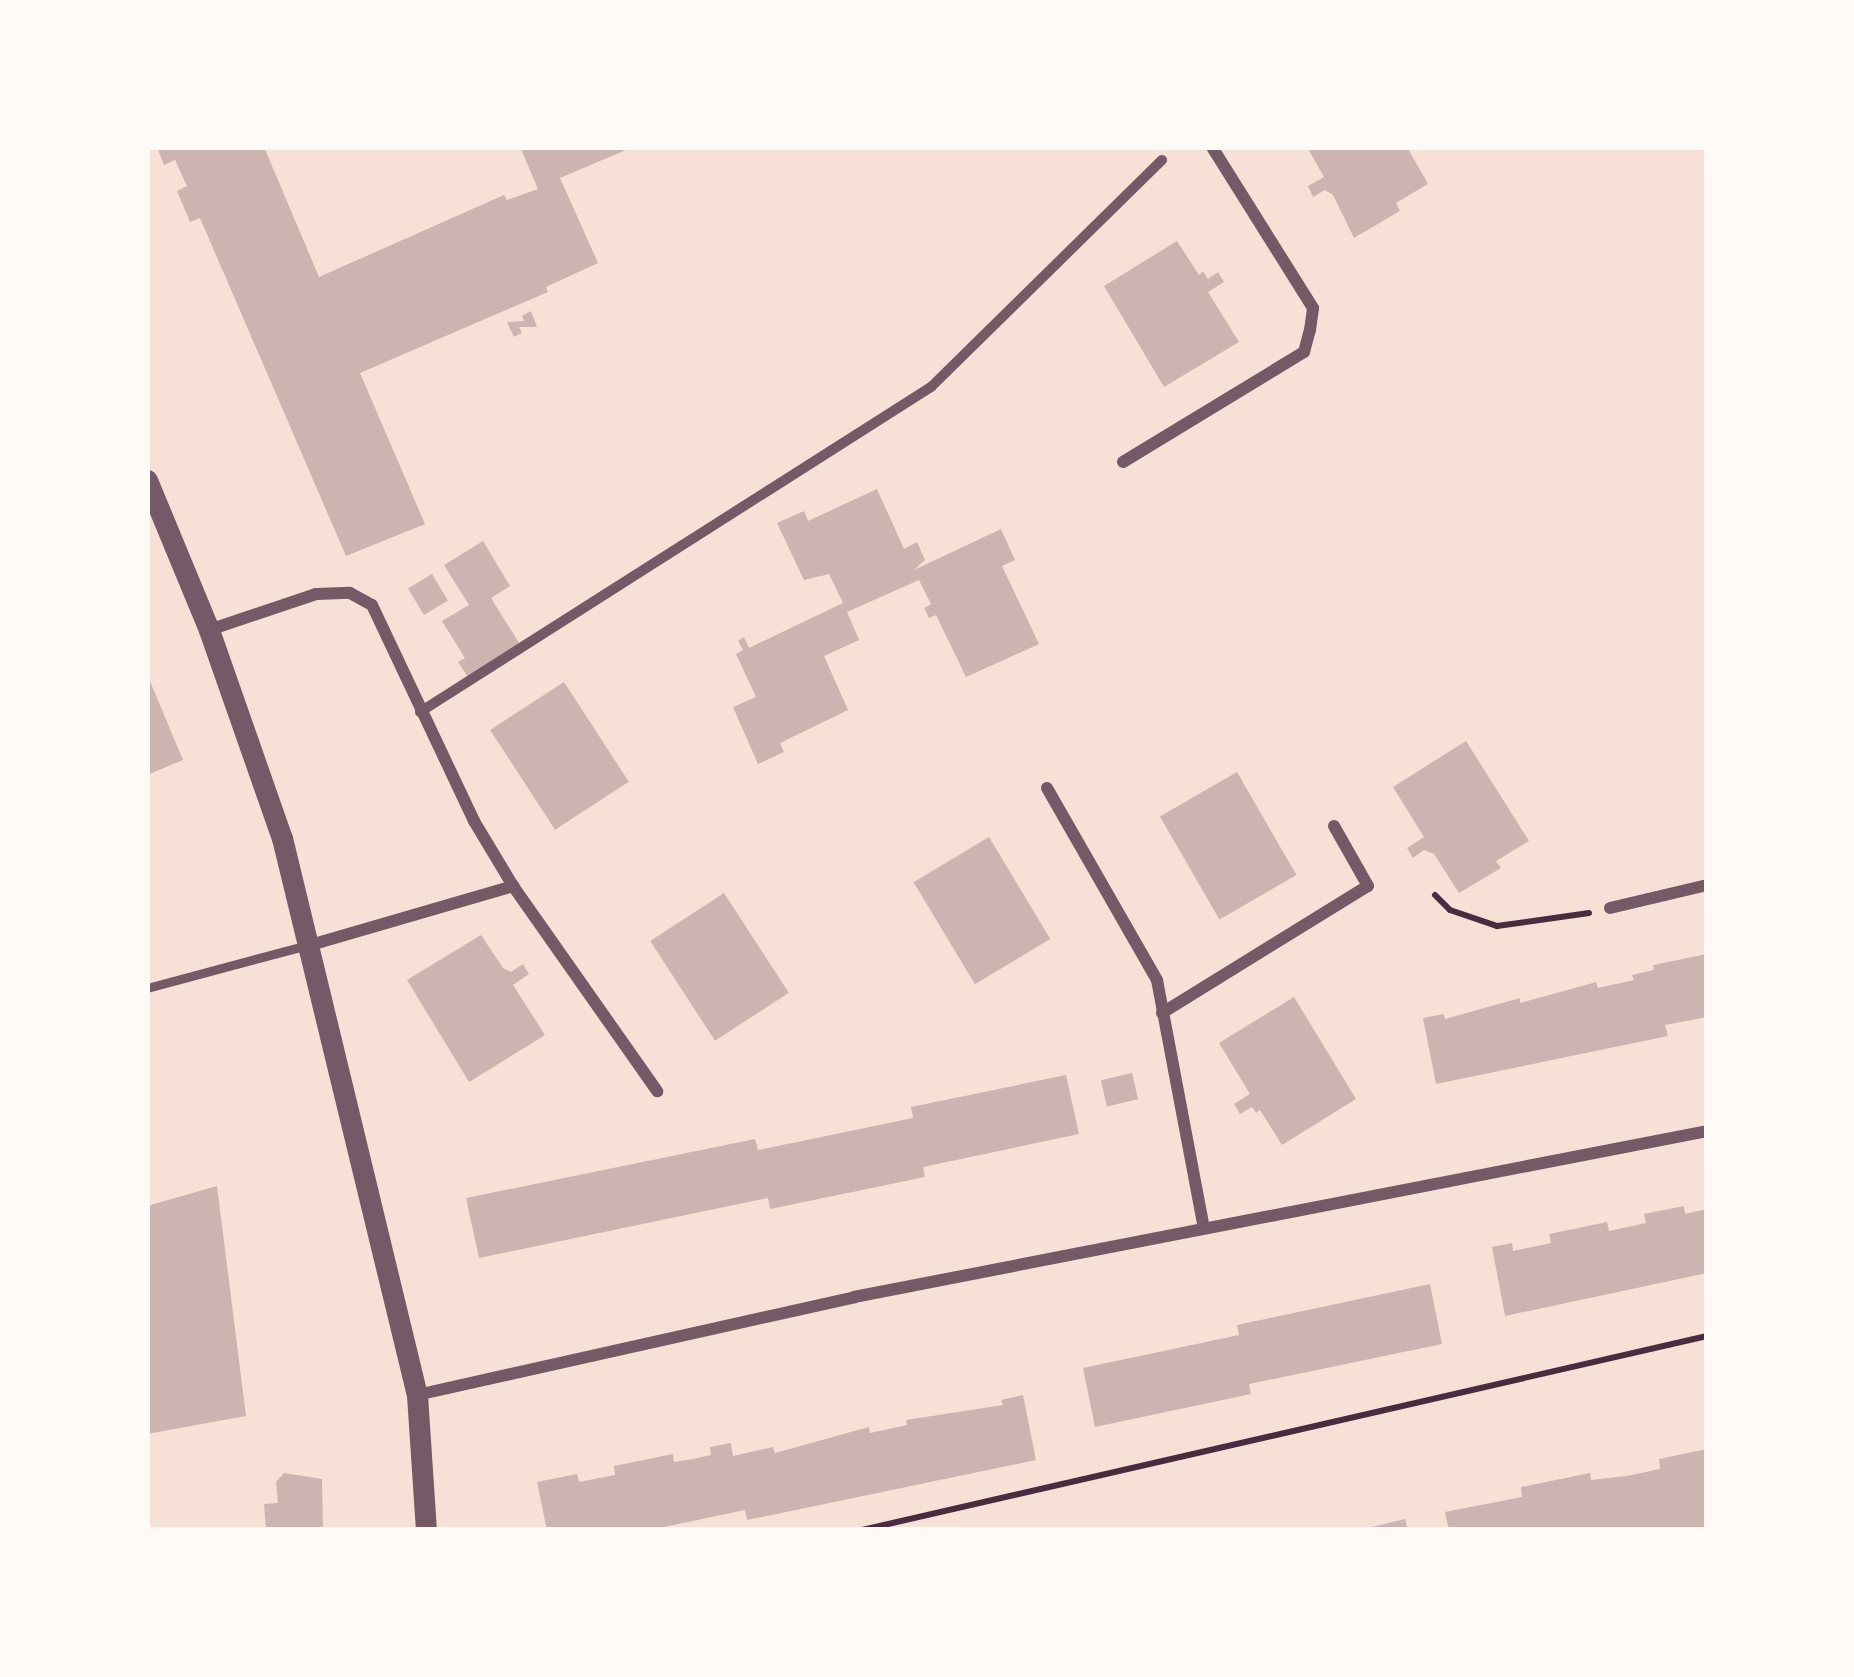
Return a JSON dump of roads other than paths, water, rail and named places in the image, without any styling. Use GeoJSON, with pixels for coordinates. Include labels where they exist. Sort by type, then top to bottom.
{"type":"FeatureCollection","features":[{"type":"Feature","properties":{"kind":"street"},"geometry":{"type":"LineString","coordinates":[[1123,462],[1304,352],[1312,308],[1212,147]]}},
{"type":"Feature","properties":{"kind":"street"},"geometry":{"type":"LineString","coordinates":[[420,712],[931,388],[1162,160]]}},
{"type":"Feature","properties":{"kind":"street"},"geometry":{"type":"LineString","coordinates":[[147,480],[208,630],[282,838],[417,1395],[427,1530]]}},
{"type":"Feature","properties":{"kind":"street"},"geometry":{"type":"LineString","coordinates":[[208,630],[316,594],[350,593],[373,605],[420,712],[513,886],[657,1091]]}},
{"type":"Feature","properties":{"kind":"street"},"geometry":{"type":"LineString","coordinates":[[1047,788],[1157,980],[1204,1228]]}},
{"type":"Feature","properties":{"kind":"street"},"geometry":{"type":"LineString","coordinates":[[1162,1013],[1368,886],[1334,826]]}},
{"type":"Feature","properties":{"kind":"street"},"geometry":{"type":"LineString","coordinates":[[1610,908],[1707,885]]}},
{"type":"Feature","properties":{"kind":"street"},"geometry":{"type":"LineString","coordinates":[[307,946],[513,886]]}},
{"type":"Feature","properties":{"kind":"street"},"geometry":{"type":"LineString","coordinates":[[417,1395],[854,1298],[1707,1131]]}},
{"type":"Feature","properties":{"kind":"lane"},"geometry":{"type":"LineString","coordinates":[[147,988],[307,946]]}}]}
